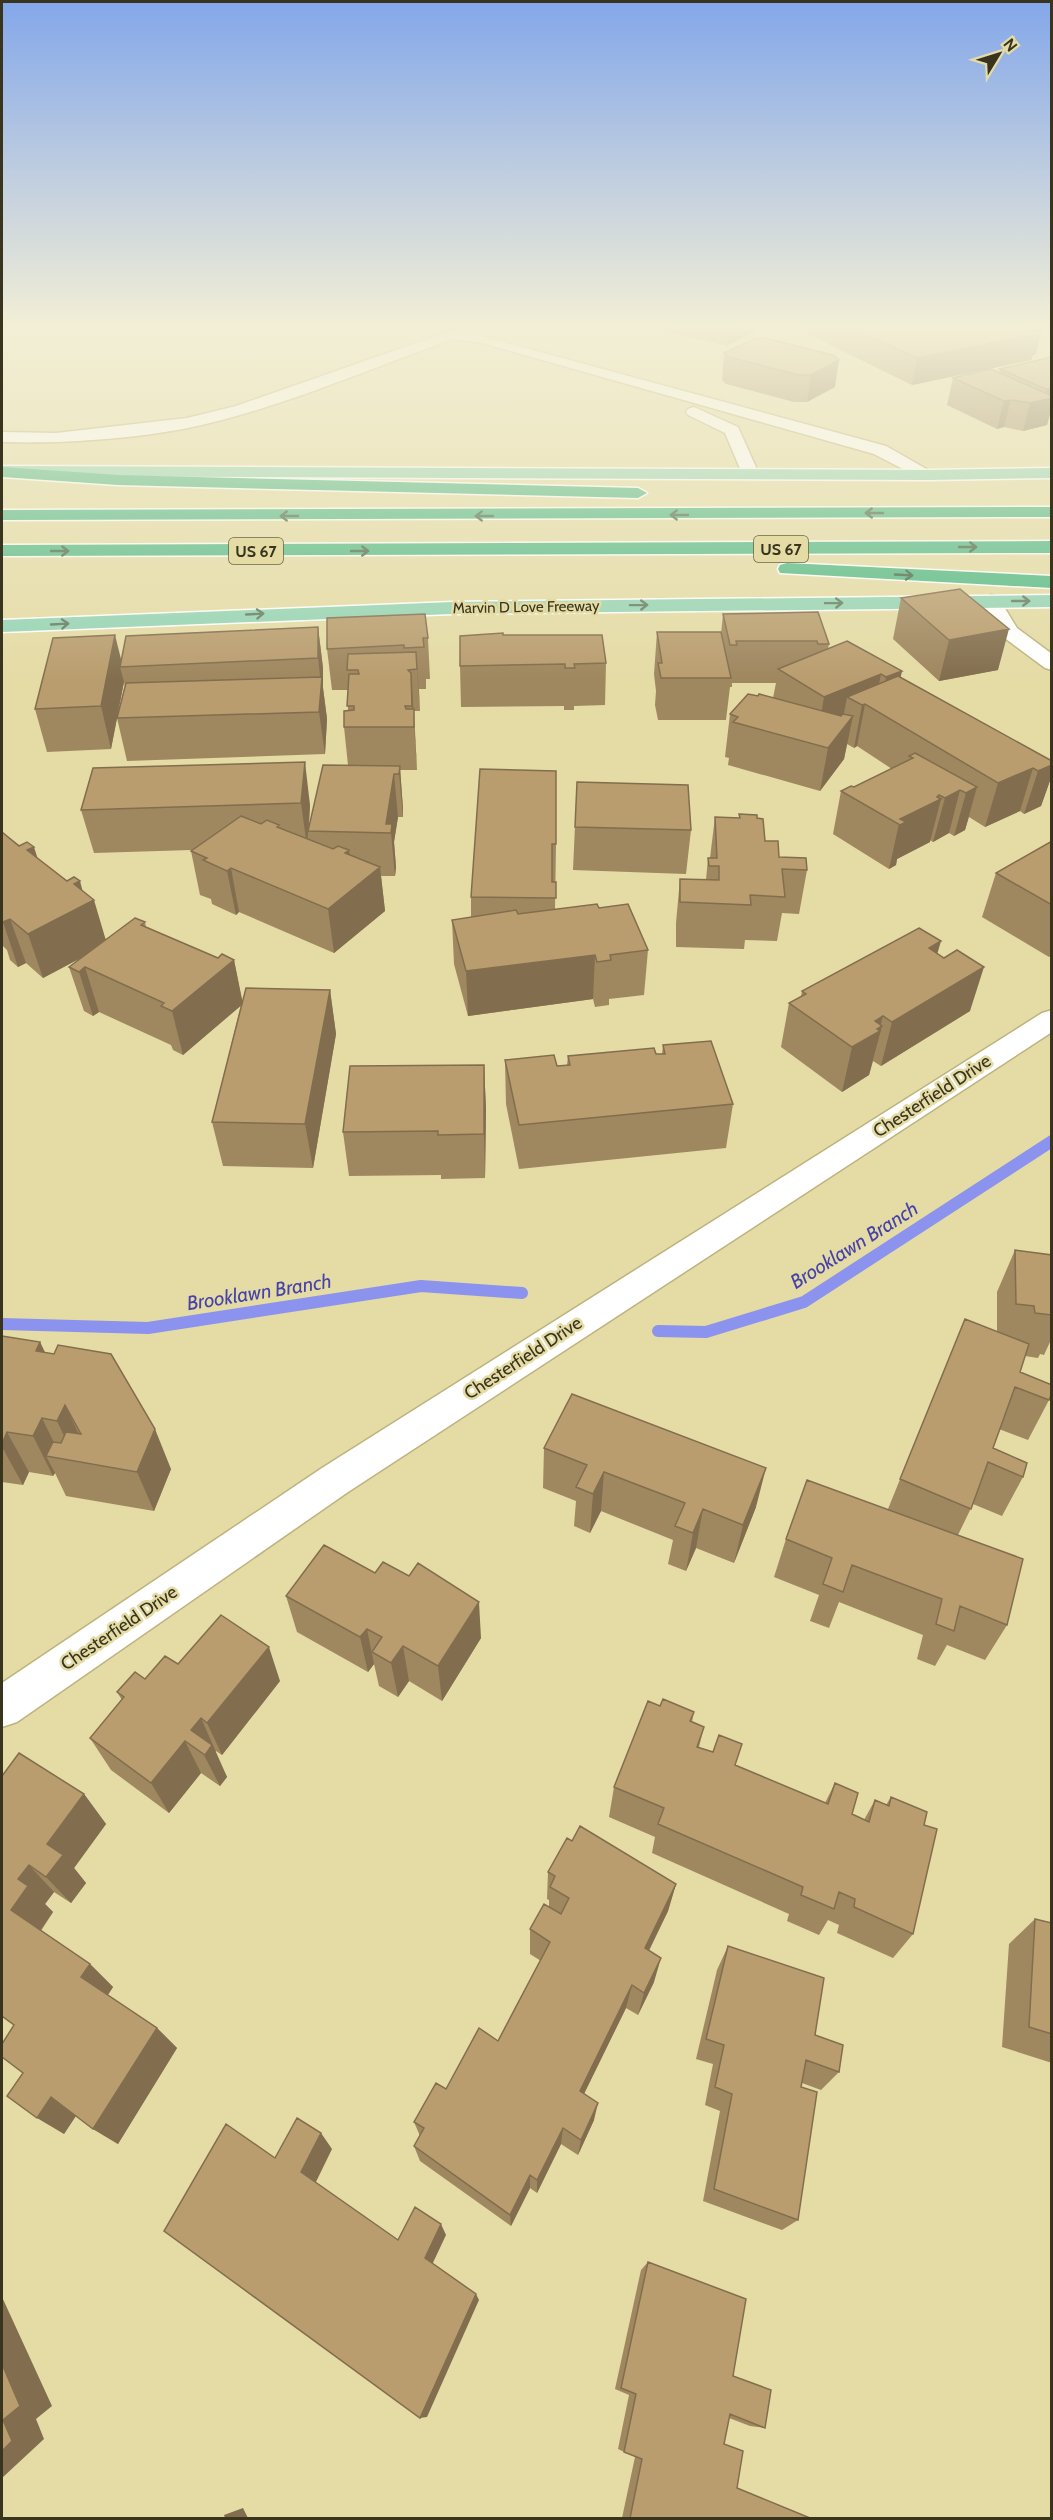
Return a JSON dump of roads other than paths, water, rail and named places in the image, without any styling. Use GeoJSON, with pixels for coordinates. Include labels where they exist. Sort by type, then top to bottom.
{"type":"FeatureCollection","features":[{"type":"Feature","properties":{"kind":"highway"},"geometry":{"type":"LineString","coordinates":[[2,471],[118,480],[660,493]]}},
{"type":"Feature","properties":{"kind":"highway"},"geometry":{"type":"LineString","coordinates":[[780,496],[887,498],[1045,512]]}},
{"type":"Feature","properties":{"kind":"highway","name":"US 67"},"geometry":{"type":"LineString","coordinates":[[2,514],[364,516],[1045,512]]}},
{"type":"Feature","properties":{"kind":"highway","name":"US 67"},"geometry":{"type":"LineString","coordinates":[[2,551],[1052,547]]}},
{"type":"Feature","properties":{"kind":"highway"},"geometry":{"type":"LineString","coordinates":[[510,550],[584,558],[1052,582]]}},
{"type":"Feature","properties":{"kind":"main road"},"geometry":{"type":"LineString","coordinates":[[2,471],[928,475],[1052,473]]}},
{"type":"Feature","properties":{"kind":"main road","name":"Marvin D Love Freeway"},"geometry":{"type":"LineString","coordinates":[[2,626],[452,608],[1052,601]]}},
{"type":"Feature","properties":{"kind":"street"},"geometry":{"type":"LineString","coordinates":[[738,446],[750,474]]}},
{"type":"Feature","properties":{"kind":"street"},"geometry":{"type":"LineString","coordinates":[[864,446],[880,450],[928,475]]}},
{"type":"Feature","properties":{"kind":"street"},"geometry":{"type":"LineString","coordinates":[[991,601],[1009,632],[1052,664]]}},
{"type":"Feature","properties":{"kind":"street","name":"Chesterfield Drive"},"geometry":{"type":"LineString","coordinates":[[2,1707],[335,1480],[1052,1019]]}},
{"type":"Feature","properties":{"kind":"waterway","name":"Brooklawn Branch"},"geometry":{"type":"LineString","coordinates":[[658,1331],[706,1332],[804,1302],[1052,1141]]}},
{"type":"Feature","properties":{"kind":"waterway","name":"Brooklawn Branch"},"geometry":{"type":"LineString","coordinates":[[2,1324],[148,1328],[421,1286],[522,1293]]}}]}
